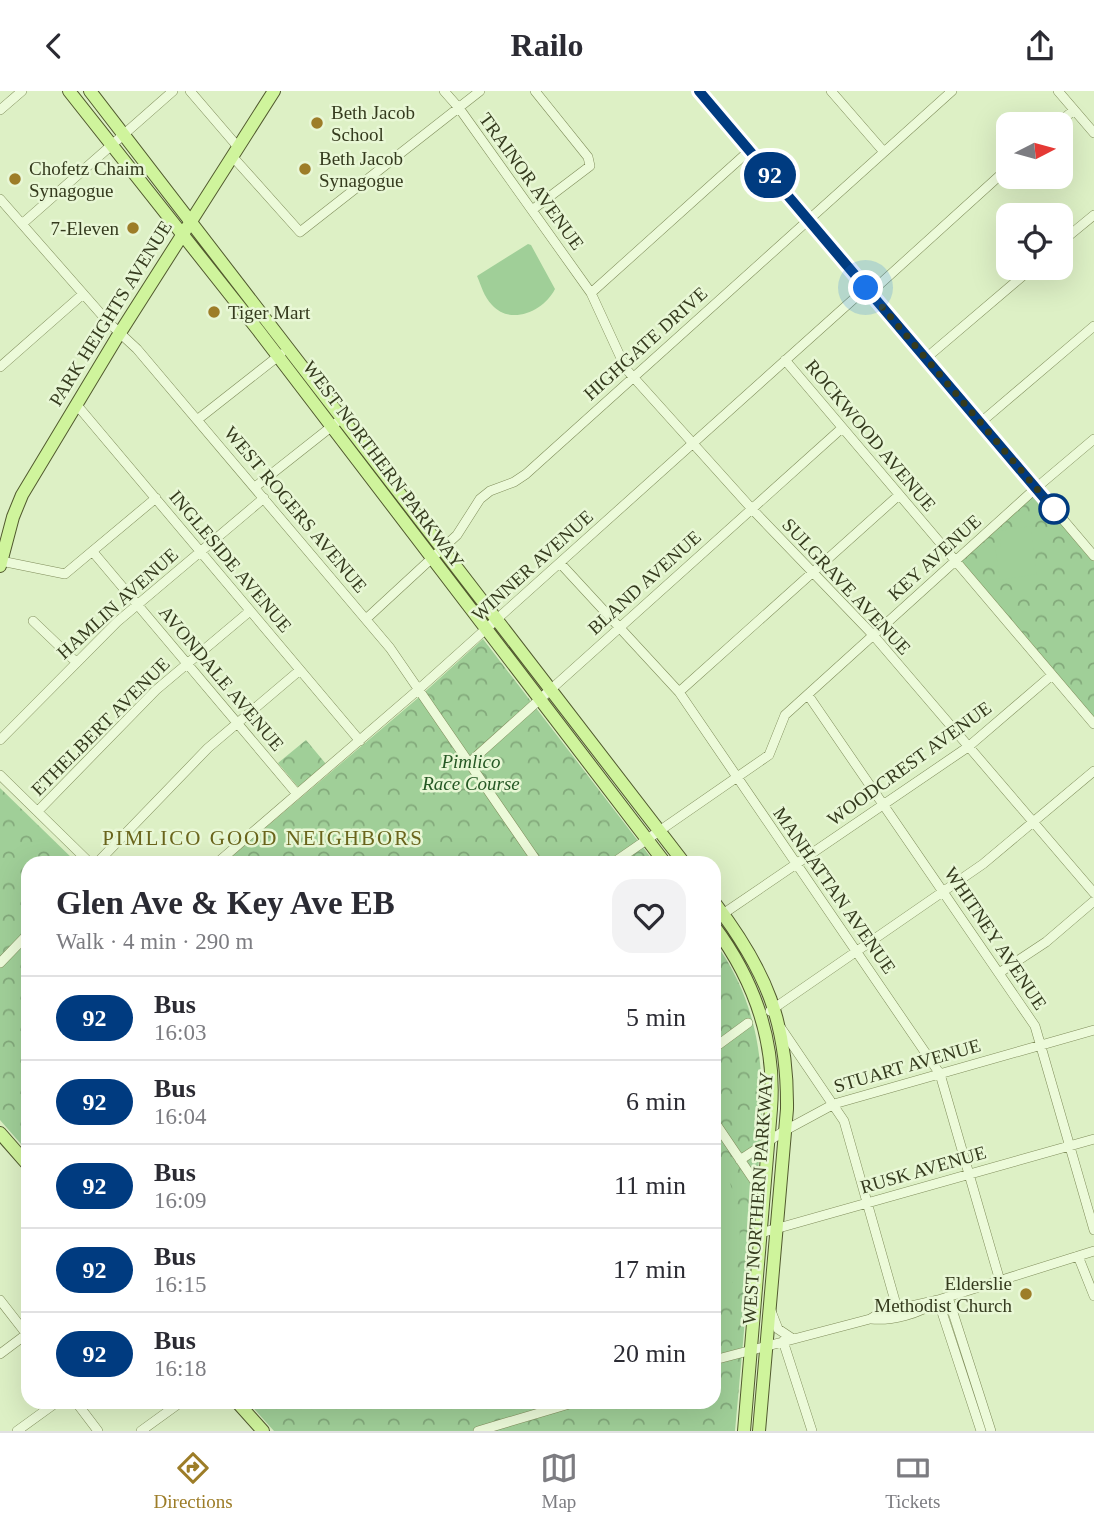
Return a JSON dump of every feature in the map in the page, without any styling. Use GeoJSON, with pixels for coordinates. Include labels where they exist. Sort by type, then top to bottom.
{"type":"FeatureCollection","features":[{"type":"Feature","properties":{"kind":"main road","name":"WEST NORTHERN PARKWAY"},"geometry":{"type":"LineString","coordinates":[[69,91],[443,549],[679,856]]}},
{"type":"Feature","properties":{"kind":"main road","name":"WEST NORTHERN PARKWAY"},"geometry":{"type":"LineString","coordinates":[[90,91],[191,221],[283,352]]}},
{"type":"Feature","properties":{"kind":"main road","name":"PARK HEIGHTS AVENUE"},"geometry":{"type":"LineString","coordinates":[[1,564],[13,517],[22,495],[120,333],[275,91]]}},
{"type":"Feature","properties":{"kind":"main road"},"geometry":{"type":"LineString","coordinates":[[126,162],[139,168],[183,220],[191,221]]}},
{"type":"Feature","properties":{"kind":"main road","name":"WEST NORTHERN PARKWAY"},"geometry":{"type":"LineString","coordinates":[[337,422],[432,559],[660,856]]}},
{"type":"Feature","properties":{"kind":"main road","name":"WEST NORTHERN PARKWAY"},"geometry":{"type":"LineString","coordinates":[[721,919],[753,959],[774,1008],[787,1073],[785,1131],[759,1431]]}},
{"type":"Feature","properties":{"kind":"main road","name":"WEST NORTHERN PARKWAY"},"geometry":{"type":"LineString","coordinates":[[721,936],[740,965],[761,1017],[772,1074],[769,1141],[744,1431]]}},
{"type":"Feature","properties":{"kind":"main road"},"geometry":{"type":"LineString","coordinates":[[2,1138],[21,1158]]}},
{"type":"Feature","properties":{"kind":"main road"},"geometry":{"type":"LineString","coordinates":[[243,1409],[262,1431]]}},
{"type":"Feature","properties":{"kind":"street"},"geometry":{"type":"LineString","coordinates":[[0,110],[22,91]]}},
{"type":"Feature","properties":{"kind":"street"},"geometry":{"type":"LineString","coordinates":[[22,224],[173,91]]}},
{"type":"Feature","properties":{"kind":"street"},"geometry":{"type":"LineString","coordinates":[[190,91],[300,232],[480,91]]}},
{"type":"Feature","properties":{"kind":"street","name":"TRAINOR AVENUE"},"geometry":{"type":"LineString","coordinates":[[444,91],[459,108],[591,293]]}},
{"type":"Feature","properties":{"kind":"street"},"geometry":{"type":"LineString","coordinates":[[532,210],[590,166],[588,157],[535,91]]}},
{"type":"Feature","properties":{"kind":"street"},"geometry":{"type":"LineString","coordinates":[[699,91],[1094,556]]}},
{"type":"Feature","properties":{"kind":"street"},"geometry":{"type":"LineString","coordinates":[[831,91],[884,152]]}},
{"type":"Feature","properties":{"kind":"street"},"geometry":{"type":"LineString","coordinates":[[1058,91],[1094,133]]}},
{"type":"Feature","properties":{"kind":"street","name":"HIGHGATE DRIVE"},"geometry":{"type":"LineString","coordinates":[[366,619],[443,549],[462,529],[472,510],[485,495],[526,474],[947,93]]}},
{"type":"Feature","properties":{"kind":"street"},"geometry":{"type":"LineString","coordinates":[[591,293],[750,150]]}},
{"type":"Feature","properties":{"kind":"street","name":"WINNER AVENUE"},"geometry":{"type":"LineString","coordinates":[[225,856],[419,689],[785,360],[996,179]]}},
{"type":"Feature","properties":{"kind":"street","name":"WEST ROGERS AVENUE"},"geometry":{"type":"LineString","coordinates":[[0,199],[83,294],[137,349],[366,619],[419,689],[533,856]]}},
{"type":"Feature","properties":{"kind":"street"},"geometry":{"type":"LineString","coordinates":[[1073,232],[1094,215]]}},
{"type":"Feature","properties":{"kind":"street"},"geometry":{"type":"LineString","coordinates":[[925,359],[1018,280]]}},
{"type":"Feature","properties":{"kind":"street","name":"SULGRAVE AVENUE"},"geometry":{"type":"LineString","coordinates":[[591,293],[621,361],[634,377],[752,509],[873,636],[1094,893]]}},
{"type":"Feature","properties":{"kind":"street"},"geometry":{"type":"LineString","coordinates":[[0,367],[83,294]]}},
{"type":"Feature","properties":{"kind":"street"},"geometry":{"type":"LineString","coordinates":[[980,423],[1094,326]]}},
{"type":"Feature","properties":{"kind":"street"},"geometry":{"type":"LineString","coordinates":[[197,419],[283,352]]}},
{"type":"Feature","properties":{"kind":"street","name":"ROCKWOOD AVENUE"},"geometry":{"type":"LineString","coordinates":[[785,360],[1094,724]]}},
{"type":"Feature","properties":{"kind":"street","name":"INGLESIDE AVENUE"},"geometry":{"type":"LineString","coordinates":[[76,404],[360,741]]}},
{"type":"Feature","properties":{"kind":"street"},"geometry":{"type":"LineString","coordinates":[[255,487],[337,422]]}},
{"type":"Feature","properties":{"kind":"street","name":"BLAND AVENUE"},"geometry":{"type":"LineString","coordinates":[[470,762],[842,428]]}},
{"type":"Feature","properties":{"kind":"street","name":"KEY AVENUE"},"geometry":{"type":"LineString","coordinates":[[623,856],[771,752],[783,718],[1036,488],[1094,439]]}},
{"type":"Feature","properties":{"kind":"street"},"geometry":{"type":"LineString","coordinates":[[679,692],[899,495]]}},
{"type":"Feature","properties":{"kind":"street"},"geometry":{"type":"LineString","coordinates":[[1,564],[62,575],[69,572],[156,498]]}},
{"type":"Feature","properties":{"kind":"street","name":"HAMLIN AVENUE"},"geometry":{"type":"LineString","coordinates":[[0,740],[76,662],[137,605],[264,498]]}},
{"type":"Feature","properties":{"kind":"street","name":"AVONDALE AVENUE"},"geometry":{"type":"LineString","coordinates":[[93,552],[297,794]]}},
{"type":"Feature","properties":{"kind":"street","name":"MANHATTAN AVENUE"},"geometry":{"type":"LineString","coordinates":[[560,563],[679,692],[940,1074],[1000,1281]]}},
{"type":"Feature","properties":{"kind":"street","name":"ETHELBERT AVENUE"},"geometry":{"type":"LineString","coordinates":[[38,811],[156,690],[250,611]]}},
{"type":"Feature","properties":{"kind":"street"},"geometry":{"type":"LineString","coordinates":[[33,621],[76,662]]}},
{"type":"Feature","properties":{"kind":"street"},"geometry":{"type":"LineString","coordinates":[[104,856],[200,756],[300,670]]}},
{"type":"Feature","properties":{"kind":"street","name":"WOODCREST AVENUE"},"geometry":{"type":"LineString","coordinates":[[721,916],[968,747],[1052,675]]}},
{"type":"Feature","properties":{"kind":"street","name":"WHITNEY AVENUE"},"geometry":{"type":"LineString","coordinates":[[808,695],[1035,1026],[1094,1230]]}},
{"type":"Feature","properties":{"kind":"street"},"geometry":{"type":"LineString","coordinates":[[761,1017],[983,864],[1094,771]]}},
{"type":"Feature","properties":{"kind":"street"},"geometry":{"type":"LineString","coordinates":[[0,775],[83,856]]}},
{"type":"Feature","properties":{"kind":"street"},"geometry":{"type":"LineString","coordinates":[[999,974],[1046,942],[1094,901]]}},
{"type":"Feature","properties":{"kind":"street"},"geometry":{"type":"LineString","coordinates":[[0,963],[21,941]]}},
{"type":"Feature","properties":{"kind":"street"},"geometry":{"type":"LineString","coordinates":[[721,1043],[748,1023]]}},
{"type":"Feature","properties":{"kind":"street"},"geometry":{"type":"LineString","coordinates":[[779,1025],[845,1122],[901,1312]]}},
{"type":"Feature","properties":{"kind":"street","name":"STUART AVENUE"},"geometry":{"type":"LineString","coordinates":[[740,1160],[834,1104],[1094,1030]]}},
{"type":"Feature","properties":{"kind":"street"},"geometry":{"type":"LineString","coordinates":[[721,1132],[764,1195]]}},
{"type":"Feature","properties":{"kind":"street","name":"RUSK AVENUE"},"geometry":{"type":"LineString","coordinates":[[761,1233],[1094,1139]]}},
{"type":"Feature","properties":{"kind":"street"},"geometry":{"type":"LineString","coordinates":[[721,1358],[870,1319],[880,1313],[901,1312],[1094,1251]]}},
{"type":"Feature","properties":{"kind":"street"},"geometry":{"type":"LineString","coordinates":[[1078,1256],[1094,1296]]}},
{"type":"Feature","properties":{"kind":"street"},"geometry":{"type":"LineString","coordinates":[[943,1299],[981,1431]]}},
{"type":"Feature","properties":{"kind":"street"},"geometry":{"type":"LineString","coordinates":[[943,1299],[991,1431]]}},
{"type":"Feature","properties":{"kind":"street"},"geometry":{"type":"LineString","coordinates":[[0,1300],[21,1326]]}},
{"type":"Feature","properties":{"kind":"street"},"geometry":{"type":"LineString","coordinates":[[769,1304],[778,1329],[788,1340],[812,1431]]}},
{"type":"Feature","properties":{"kind":"street"},"geometry":{"type":"LineString","coordinates":[[0,1354],[21,1339]]}},
{"type":"Feature","properties":{"kind":"street"},"geometry":{"type":"LineString","coordinates":[[17,1431],[47,1409]]}},
{"type":"Feature","properties":{"kind":"street"},"geometry":{"type":"LineString","coordinates":[[81,1409],[97,1431]]}},
{"type":"Feature","properties":{"kind":"street"},"geometry":{"type":"LineString","coordinates":[[141,1431],[171,1409]]}},
{"type":"Feature","properties":{"kind":"street"},"geometry":{"type":"LineString","coordinates":[[478,1431],[552,1409]]}},
{"type":"Feature","properties":{"kind":"green space"},"geometry":{"type":"Polygon","coordinates":[[[528,244],[555,289],[543,304],[535,309],[517,315],[508,314],[489,302],[477,276],[528,244]]]}},
{"type":"Feature","properties":{"kind":"green space"},"geometry":{"type":"Polygon","coordinates":[[[1036,493],[1094,561],[1094,719],[959,562],[1036,493]]]}},
{"type":"Feature","properties":{"kind":"green space"},"geometry":{"type":"Polygon","coordinates":[[[1031,526],[1037,574],[1000,580],[995,547],[1001,546],[999,531],[1031,526]]]}},
{"type":"Feature","properties":{"kind":"green space","name":"Pimlico Race Course"},"geometry":{"type":"Polygon","coordinates":[[[483,639],[650,856],[232,856],[483,639]]]}},
{"type":"Feature","properties":{"kind":"green space"},"geometry":{"type":"Polygon","coordinates":[[[306,740],[326,764],[298,787],[278,763],[306,740]]]}},
{"type":"Feature","properties":{"kind":"green space"},"geometry":{"type":"Polygon","coordinates":[[[0,788],[70,856],[21,856],[21,1144],[0,1120],[0,788]]]}},
{"type":"Feature","properties":{"kind":"green space"},"geometry":{"type":"Polygon","coordinates":[[[721,953],[735,976],[749,1011],[758,1046],[762,1083],[762,1119],[735,1431],[274,1431],[254,1409],[721,1409],[721,953]]]}},
{"type":"Feature","properties":{"kind":"green space"},"geometry":{"type":"Polygon","coordinates":[[[721,1163],[733,1191],[740,1234],[739,1256],[721,1306],[721,1163]]]}},
{"type":"Feature","properties":{"kind":"bus line","name":"92"},"geometry":{"type":"LineString","coordinates":[[699,91],[1056,512]]}},
{"type":"Feature","properties":{"kind":"place","name":"Beth Jacob School"},"geometry":{"type":"Point","coordinates":[317,123]}},
{"type":"Feature","properties":{"kind":"place","name":"Beth Jacob Synagogue"},"geometry":{"type":"Point","coordinates":[305,169]}},
{"type":"Feature","properties":{"kind":"place","name":"Chofetz Chaim Synagogue"},"geometry":{"type":"Point","coordinates":[15,179]}},
{"type":"Feature","properties":{"kind":"place","name":"7-Eleven"},"geometry":{"type":"Point","coordinates":[133,228]}},
{"type":"Feature","properties":{"kind":"place","name":"Tiger Mart"},"geometry":{"type":"Point","coordinates":[214,312]}},
{"type":"Feature","properties":{"kind":"place","name":"Elderslie Methodist Church"},"geometry":{"type":"Point","coordinates":[1026,1294]}},
{"type":"Feature","properties":{"kind":"district","name":"PIMLICO GOOD NEIGHBORS"},"geometry":{"type":"Point","coordinates":[263,838]}},
{"type":"Feature","properties":{"kind":"route"},"geometry":{"type":"LineString","coordinates":[[866,288],[1054,509]]}}]}
